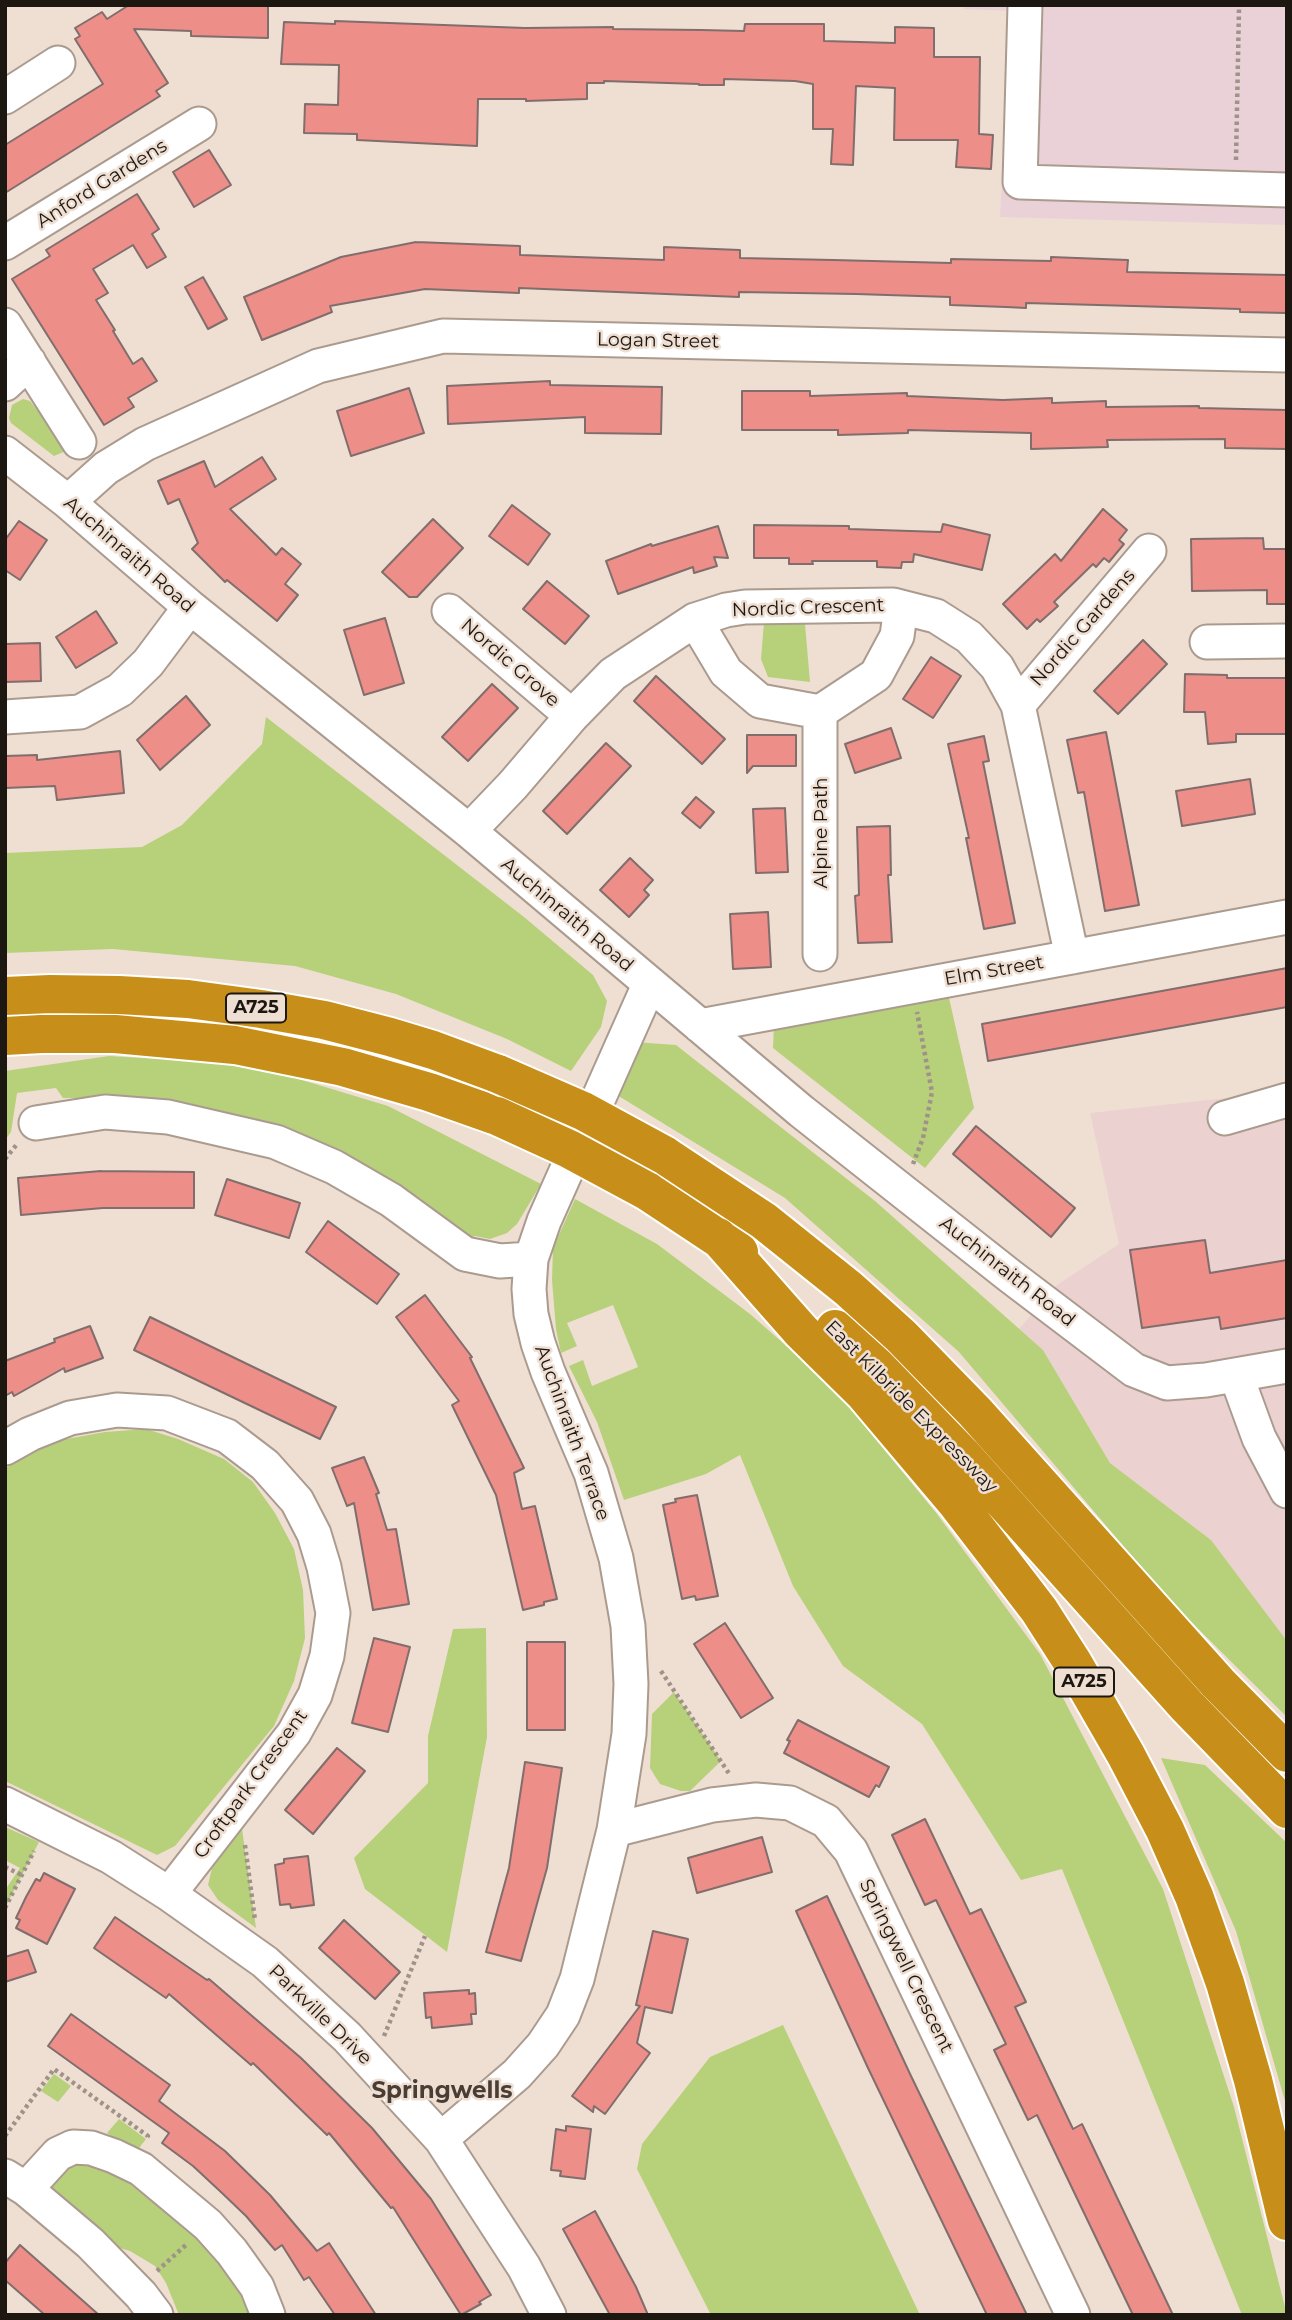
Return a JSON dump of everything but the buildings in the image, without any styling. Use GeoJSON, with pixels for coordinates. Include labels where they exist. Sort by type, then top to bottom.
{"type":"FeatureCollection","features":[{"type":"Feature","properties":{"kind":"highway","name":"East Kilbride Expressway"},"geometry":{"type":"LineString","coordinates":[[5,996],[120,995],[188,999],[324,1020],[433,1050],[498,1074],[583,1111],[664,1155],[764,1220],[849,1289],[901,1336],[975,1412],[1218,1683],[1287,1753]]}},
{"type":"Feature","properties":{"kind":"highway","name":"East Kilbride Expressway"},"geometry":{"type":"LineString","coordinates":[[5,1036],[115,1034],[235,1045],[343,1067],[429,1092],[497,1116],[569,1149],[647,1191],[718,1237],[825,1319],[875,1365],[963,1456],[1187,1706],[1287,1809]]}},
{"type":"Feature","properties":{"kind":"highway","name":"A725"},"geometry":{"type":"LineString","coordinates":[[718,1237],[801,1331],[864,1393],[956,1502],[1039,1610],[1093,1697],[1159,1819],[1194,1896],[1225,1983],[1253,2080],[1287,2221]]}},
{"type":"Feature","properties":{"kind":"street"},"geometry":{"type":"LineString","coordinates":[[1025,5],[1020,182],[1287,190]]}},
{"type":"Feature","properties":{"kind":"street"},"geometry":{"type":"LineString","coordinates":[[5,97],[58,63]]}},
{"type":"Feature","properties":{"kind":"street","name":"Anford Gardens"},"geometry":{"type":"LineString","coordinates":[[5,243],[199,124]]}},
{"type":"Feature","properties":{"kind":"street"},"geometry":{"type":"LineString","coordinates":[[5,325],[79,442]]}},
{"type":"Feature","properties":{"kind":"street","name":"Logan Street"},"geometry":{"type":"LineString","coordinates":[[68,502],[106,468],[145,444],[318,366],[443,336],[1287,355]]}},
{"type":"Feature","properties":{"kind":"street"},"geometry":{"type":"LineString","coordinates":[[5,384],[29,362]]}},
{"type":"Feature","properties":{"kind":"street","name":"Auchinraith Road"},"geometry":{"type":"LineString","coordinates":[[5,453],[68,502],[190,607],[469,831],[801,1111],[1010,1276],[1135,1370],[1167,1383],[1287,1366]]}},
{"type":"Feature","properties":{"kind":"street","name":"Nordic Gardens"},"geometry":{"type":"LineString","coordinates":[[1018,705],[1149,551]]}},
{"type":"Feature","properties":{"kind":"street","name":"Nordic Crescent"},"geometry":{"type":"LineString","coordinates":[[469,831],[613,674],[695,620],[745,607],[893,605],[936,616],[968,637],[998,667],[1018,705],[1072,957]]}},
{"type":"Feature","properties":{"kind":"street"},"geometry":{"type":"LineString","coordinates":[[5,717],[80,712],[120,690],[148,663],[190,607]]}},
{"type":"Feature","properties":{"kind":"street"},"geometry":{"type":"LineString","coordinates":[[695,620],[726,672],[760,701],[820,712],[876,675],[897,636],[901,607]]}},
{"type":"Feature","properties":{"kind":"street","name":"Nordic Grove"},"geometry":{"type":"LineString","coordinates":[[449,611],[572,716]]}},
{"type":"Feature","properties":{"kind":"street"},"geometry":{"type":"LineString","coordinates":[[1207,642],[1287,641]]}},
{"type":"Feature","properties":{"kind":"street","name":"Alpine Path"},"geometry":{"type":"LineString","coordinates":[[820,712],[820,954]]}},
{"type":"Feature","properties":{"kind":"street","name":"Elm Street"},"geometry":{"type":"LineString","coordinates":[[700,1026],[1287,917]]}},
{"type":"Feature","properties":{"kind":"street","name":"Auchinraith Terrace"},"geometry":{"type":"LineString","coordinates":[[441,2139],[517,2074],[543,2045],[563,2015],[577,1979],[614,1830],[629,1734],[631,1684],[628,1626],[616,1558],[591,1473],[538,1343],[531,1314],[529,1289],[531,1259],[544,1221],[649,985]]}},
{"type":"Feature","properties":{"kind":"street"},"geometry":{"type":"LineString","coordinates":[[1225,1118],[1287,1100]]}},
{"type":"Feature","properties":{"kind":"street"},"geometry":{"type":"LineString","coordinates":[[36,1123],[105,1112],[168,1116],[276,1142],[334,1167],[391,1200],[465,1254],[500,1261],[531,1259]]}},
{"type":"Feature","properties":{"kind":"street"},"geometry":{"type":"LineString","coordinates":[[1236,1375],[1259,1438],[1287,1491]]}},
{"type":"Feature","properties":{"kind":"street","name":"Croftpark Crescent"},"geometry":{"type":"LineString","coordinates":[[5,1448],[30,1434],[70,1418],[117,1410],[167,1413],[227,1436],[265,1465],[297,1501],[314,1534],[333,1613],[327,1656],[315,1695],[294,1733],[169,1894]]}},
{"type":"Feature","properties":{"kind":"street","name":"Springwell Crescent"},"geometry":{"type":"LineString","coordinates":[[614,1830],[712,1805],[756,1800],[790,1803],[826,1821],[851,1852],[1073,2315]]}},
{"type":"Feature","properties":{"kind":"street","name":"Parkville Drive"},"geometry":{"type":"LineString","coordinates":[[5,1804],[111,1857],[169,1894],[260,1959],[347,2037],[441,2139],[524,2267],[549,2315]]}},
{"type":"Feature","properties":{"kind":"street"},"geometry":{"type":"LineString","coordinates":[[146,2302],[90,2244],[15,2183],[73,2147],[91,2148],[128,2163],[151,2177],[208,2225],[257,2287],[268,2315]]}},
{"type":"Feature","properties":{"kind":"path"},"geometry":{"type":"LineString","coordinates":[[1235,188],[1239,8]]}},
{"type":"Feature","properties":{"kind":"path"},"geometry":{"type":"LineString","coordinates":[[902,1191],[923,1138],[932,1092],[917,1010],[923,984]]}},
{"type":"Feature","properties":{"kind":"path"},"geometry":{"type":"LineString","coordinates":[[654,1661],[748,1801]]}},
{"type":"Feature","properties":{"kind":"path"},"geometry":{"type":"LineString","coordinates":[[239,1802],[260,1959]]}},
{"type":"Feature","properties":{"kind":"path"},"geometry":{"type":"LineString","coordinates":[[5,1908],[47,1825]]}},
{"type":"Feature","properties":{"kind":"path"},"geometry":{"type":"LineString","coordinates":[[5,1867],[22,1875]]}},
{"type":"Feature","properties":{"kind":"path"},"geometry":{"type":"LineString","coordinates":[[372,2065],[425,1936]]}},
{"type":"Feature","properties":{"kind":"path"},"geometry":{"type":"LineString","coordinates":[[5,2136],[54,2069],[148,2136],[128,2163]]}},
{"type":"Feature","properties":{"kind":"path"},"geometry":{"type":"LineString","coordinates":[[146,2302],[208,2225]]}},
{"type":"Feature","properties":{"kind":"shaded area"},"geometry":{"type":"Polygon","coordinates":[[[964,5],[1287,5],[1287,225],[1000,217],[1011,11],[964,9],[964,5]]]}},
{"type":"Feature","properties":{"kind":"shaded area"},"geometry":{"type":"Polygon","coordinates":[[[1287,1085],[1287,1641],[1211,1540],[1110,1463],[1043,1350],[1019,1329],[1057,1285],[1119,1244],[1090,1113],[1235,1097],[1287,1085]]]}},
{"type":"Feature","properties":{"kind":"green space"},"geometry":{"type":"Polygon","coordinates":[[[23,399],[30,401],[45,420],[52,416],[73,448],[54,456],[11,423],[9,418],[12,405],[23,399]]]}},
{"type":"Feature","properties":{"kind":"green space"},"geometry":{"type":"Polygon","coordinates":[[[764,622],[805,624],[810,682],[768,677],[761,659],[764,622]]]}},
{"type":"Feature","properties":{"kind":"green space"},"geometry":{"type":"Polygon","coordinates":[[[266,717],[524,917],[593,975],[607,1001],[601,1027],[571,1071],[507,1039],[396,994],[295,966],[113,949],[5,953],[5,853],[142,847],[182,825],[262,744],[266,717]]]}},
{"type":"Feature","properties":{"kind":"green space"},"geometry":{"type":"Polygon","coordinates":[[[949,998],[974,1108],[925,1168],[773,1048],[774,1026],[949,998]]]}},
{"type":"Feature","properties":{"kind":"green space"},"geometry":{"type":"Polygon","coordinates":[[[634,1042],[676,1045],[875,1201],[1043,1350],[1110,1463],[1211,1540],[1287,1641],[1287,1717],[1169,1600],[959,1352],[785,1198],[617,1095],[634,1042]]]}},
{"type":"Feature","properties":{"kind":"green space"},"geometry":{"type":"Polygon","coordinates":[[[109,1056],[249,1064],[388,1106],[541,1184],[517,1224],[507,1233],[490,1239],[475,1236],[469,1239],[299,1142],[209,1109],[143,1098],[63,1098],[56,1088],[17,1093],[11,1132],[5,1140],[5,1071],[109,1056]]]}},
{"type":"Feature","properties":{"kind":"green space"},"geometry":{"type":"Polygon","coordinates":[[[575,1199],[657,1244],[750,1314],[832,1386],[937,1514],[1040,1654],[1163,1889],[1234,2107],[1287,2315],[1242,2315],[1062,1869],[1021,1880],[922,1724],[843,1666],[793,1586],[740,1455],[706,1474],[624,1500],[597,1422],[569,1366],[583,1360],[592,1386],[638,1367],[613,1305],[567,1323],[577,1346],[561,1353],[556,1329],[552,1280],[553,1248],[575,1199]]]}},
{"type":"Feature","properties":{"kind":"green space"},"geometry":{"type":"Polygon","coordinates":[[[146,1429],[178,1439],[224,1459],[253,1482],[275,1513],[294,1549],[303,1590],[305,1638],[294,1681],[274,1726],[175,1846],[157,1855],[5,1781],[5,1469],[17,1459],[61,1440],[105,1432],[146,1429]]]}},
{"type":"Feature","properties":{"kind":"green space"},"geometry":{"type":"Polygon","coordinates":[[[486,1628],[487,1737],[447,1952],[365,1889],[354,1858],[428,1783],[428,1736],[453,1629],[486,1628]]]}},
{"type":"Feature","properties":{"kind":"green space"},"geometry":{"type":"Polygon","coordinates":[[[674,1692],[721,1761],[690,1791],[660,1784],[650,1768],[652,1714],[674,1692]]]}},
{"type":"Feature","properties":{"kind":"green space"},"geometry":{"type":"Polygon","coordinates":[[[1161,1758],[1205,1765],[1287,1843],[1287,2108],[1236,1931],[1161,1758]]]}},
{"type":"Feature","properties":{"kind":"green space"},"geometry":{"type":"Polygon","coordinates":[[[5,1827],[39,1842],[5,1908],[5,1890],[20,1868],[5,1860],[5,1827]]]}},
{"type":"Feature","properties":{"kind":"green space"},"geometry":{"type":"Polygon","coordinates":[[[242,1829],[256,1928],[218,1900],[208,1885],[212,1868],[242,1829]]]}},
{"type":"Feature","properties":{"kind":"green space"},"geometry":{"type":"Polygon","coordinates":[[[783,2025],[920,2315],[711,2315],[637,2169],[642,2144],[710,2057],[783,2025]]]}},
{"type":"Feature","properties":{"kind":"green space"},"geometry":{"type":"Polygon","coordinates":[[[54,2074],[71,2086],[58,2102],[41,2091],[54,2074]]]}},
{"type":"Feature","properties":{"kind":"green space"},"geometry":{"type":"Polygon","coordinates":[[[119,2119],[146,2139],[136,2152],[107,2133],[119,2119]]]}},
{"type":"Feature","properties":{"kind":"green space"},"geometry":{"type":"Polygon","coordinates":[[[68,2160],[114,2165],[212,2245],[257,2315],[179,2315],[166,2283],[155,2266],[120,2248],[50,2188],[51,2180],[68,2160]]]}},
{"type":"Feature","properties":{"kind":"district","name":"Springwells"},"geometry":{"type":"Point","coordinates":[442,2091]}}]}
